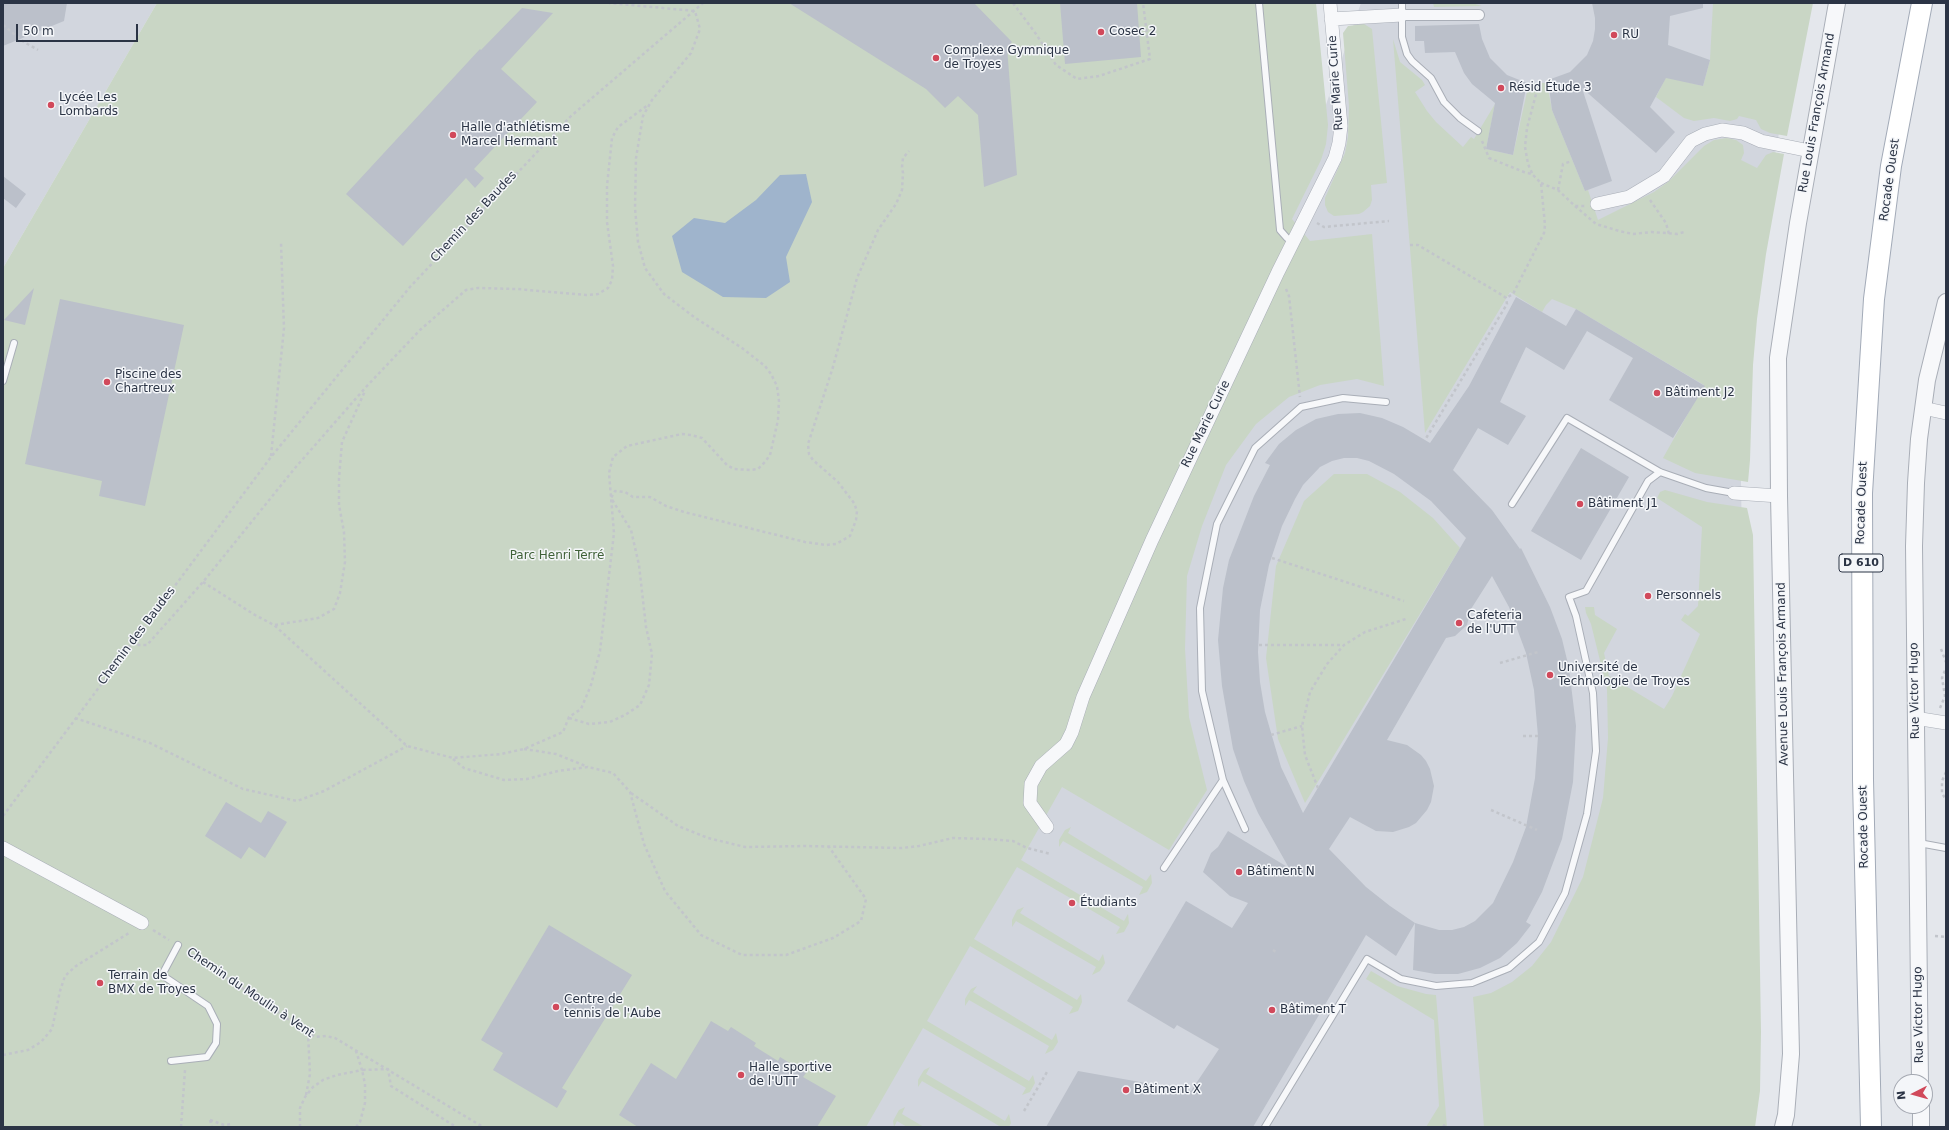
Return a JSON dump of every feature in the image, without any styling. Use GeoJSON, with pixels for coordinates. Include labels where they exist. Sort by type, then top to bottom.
{"type":"FeatureCollection","features":[{"type":"Feature","properties":{"kind":"main road","name":"Rocade Ouest"},"geometry":{"type":"LineString","coordinates":[[1870,1127],[1863,780],[1862,493],[1874,299],[1891,166],[1922,3]]}},
{"type":"Feature","properties":{"kind":"street","name":"Rue Marie Curie"},"geometry":{"type":"LineString","coordinates":[[1047,826],[1030,803],[1030,784],[1041,766],[1066,744],[1072,732],[1083,697],[1127,594],[1186,465],[1328,174],[1339,143],[1341,126],[1330,3]]}},
{"type":"Feature","properties":{"kind":"street","name":"Rue Louis François Armand"},"geometry":{"type":"LineString","coordinates":[[1798,223],[1837,3]]}},
{"type":"Feature","properties":{"kind":"street"},"geometry":{"type":"LineString","coordinates":[[1332,19],[1402,9],[1479,16]]}},
{"type":"Feature","properties":{"kind":"street"},"geometry":{"type":"LineString","coordinates":[[1597,204],[1629,197],[1644,189],[1664,176],[1691,141],[1705,134],[1722,130],[1743,133],[1761,141],[1810,151]]}},
{"type":"Feature","properties":{"kind":"street","name":"Avenue Louis François Armand"},"geometry":{"type":"LineString","coordinates":[[1783,1127],[1786,1115],[1791,1054],[1779,496],[1778,358],[1798,223]]}},
{"type":"Feature","properties":{"kind":"street","name":"Rue Victor Hugo"},"geometry":{"type":"LineString","coordinates":[[1920,1074],[1915,718],[1914,546],[1916,483],[1923,408],[1933,353],[1946,302]]}},
{"type":"Feature","properties":{"kind":"street"},"geometry":{"type":"LineString","coordinates":[[1923,408],[1946,412]]}},
{"type":"Feature","properties":{"kind":"street"},"geometry":{"type":"LineString","coordinates":[[1734,493],[1779,496]]}},
{"type":"Feature","properties":{"kind":"street"},"geometry":{"type":"LineString","coordinates":[[1915,718],[1942,718]]}},
{"type":"Feature","properties":{"kind":"street"},"geometry":{"type":"LineString","coordinates":[[3,848],[142,923]]}},
{"type":"Feature","properties":{"kind":"street"},"geometry":{"type":"LineString","coordinates":[[1921,1114],[1921,1127]]}},
{"type":"Feature","properties":{"kind":"lane"},"geometry":{"type":"LineString","coordinates":[[1259,3],[1280,230],[1287,238],[1294,241]]}},
{"type":"Feature","properties":{"kind":"lane"},"geometry":{"type":"LineString","coordinates":[[1402,9],[1402,36],[1410,57],[1431,78],[1444,102],[1460,118],[1478,131]]}},
{"type":"Feature","properties":{"kind":"lane"},"geometry":{"type":"LineString","coordinates":[[3,381],[14,343]]}},
{"type":"Feature","properties":{"kind":"lane"},"geometry":{"type":"LineString","coordinates":[[1245,829],[1223,780],[1202,691],[1200,608],[1217,524],[1255,448],[1301,407],[1343,398],[1386,402]]}},
{"type":"Feature","properties":{"kind":"lane"},"geometry":{"type":"LineString","coordinates":[[1512,504],[1567,418],[1660,472],[1706,488],[1734,493]]}},
{"type":"Feature","properties":{"kind":"lane"},"geometry":{"type":"LineString","coordinates":[[1266,1127],[1367,959],[1401,979],[1436,986],[1472,984],[1509,968],[1539,942],[1565,893],[1587,814],[1596,751],[1593,693],[1576,616],[1569,597],[1586,591],[1648,481],[1660,472]]}},
{"type":"Feature","properties":{"kind":"lane"},"geometry":{"type":"LineString","coordinates":[[1164,868],[1223,780]]}},
{"type":"Feature","properties":{"kind":"lane"},"geometry":{"type":"LineString","coordinates":[[1917,843],[1946,848]]}},
{"type":"Feature","properties":{"kind":"lane"},"geometry":{"type":"LineString","coordinates":[[171,1061],[207,1057],[216,1043],[217,1024],[208,1006],[162,974],[178,945]]}},
{"type":"Feature","properties":{"kind":"path"},"geometry":{"type":"LineString","coordinates":[[203,582],[255,615],[274,625],[407,746],[453,758],[501,754],[524,749],[563,732],[568,718],[581,709],[591,685],[600,651],[614,533],[610,464],[613,456],[627,446],[674,436],[691,435],[702,438],[727,465],[734,469],[758,469],[770,455],[778,420],[779,401],[777,386],[771,374],[765,366],[742,348],[678,306],[664,294],[645,268],[638,242],[635,208],[636,158],[643,116],[650,104],[692,53],[700,29],[695,10],[609,3]]}},
{"type":"Feature","properties":{"kind":"path","name":"Chemin des Baudes"},"geometry":{"type":"LineString","coordinates":[[3,816],[271,457],[410,287],[571,116],[703,3]]}},
{"type":"Feature","properties":{"kind":"path"},"geometry":{"type":"LineString","coordinates":[[1013,3],[1036,34],[1056,65],[1077,79],[1099,76],[1150,60],[1143,3]]}},
{"type":"Feature","properties":{"kind":"path"},"geometry":{"type":"LineString","coordinates":[[3,24],[24,42],[38,50]]}},
{"type":"Feature","properties":{"kind":"path"},"geometry":{"type":"LineString","coordinates":[[1539,84],[1527,128],[1525,147],[1528,164],[1532,174],[1541,183],[1558,190],[1596,224],[1609,229],[1633,234],[1652,232],[1677,234],[1684,232]]}},
{"type":"Feature","properties":{"kind":"path"},"geometry":{"type":"LineString","coordinates":[[132,642],[139,645],[147,645],[203,582],[295,468],[366,387],[420,330],[466,290],[478,288],[517,289],[586,295],[598,294],[608,288],[612,280],[612,266],[607,222],[607,186],[612,138],[618,127],[650,104]]}},
{"type":"Feature","properties":{"kind":"path"},"geometry":{"type":"LineString","coordinates":[[1478,131],[1489,158],[1532,174]]}},
{"type":"Feature","properties":{"kind":"path"},"geometry":{"type":"LineString","coordinates":[[611,498],[616,491],[625,492],[632,497],[650,497],[666,506],[684,512],[817,544],[836,544],[850,536],[856,520],[854,503],[838,482],[813,460],[809,454],[808,444],[833,367],[857,278],[878,230],[896,204],[902,190],[903,162],[908,151]]}},
{"type":"Feature","properties":{"kind":"path"},"geometry":{"type":"LineString","coordinates":[[1558,190],[1563,164],[1572,161]]}},
{"type":"Feature","properties":{"kind":"path"},"geometry":{"type":"LineString","coordinates":[[1506,298],[1513,294],[1544,233],[1545,225],[1541,183]]}},
{"type":"Feature","properties":{"kind":"path"},"geometry":{"type":"LineString","coordinates":[[1644,189],[1666,223],[1669,234]]}},
{"type":"Feature","properties":{"kind":"path"},"geometry":{"type":"LineString","coordinates":[[1575,206],[1581,207],[1597,204]]}},
{"type":"Feature","properties":{"kind":"path"},"geometry":{"type":"LineString","coordinates":[[1306,217],[1324,227],[1389,221]]}},
{"type":"Feature","properties":{"kind":"path"},"geometry":{"type":"LineString","coordinates":[[271,457],[284,328],[281,243]]}},
{"type":"Feature","properties":{"kind":"path"},"geometry":{"type":"LineString","coordinates":[[1410,245],[1418,245],[1506,298],[1507,304],[1425,440]]}},
{"type":"Feature","properties":{"kind":"path"},"geometry":{"type":"LineString","coordinates":[[1284,285],[1289,296],[1301,407]]}},
{"type":"Feature","properties":{"kind":"path"},"geometry":{"type":"LineString","coordinates":[[274,625],[318,618],[334,609],[340,593],[345,562],[344,532],[339,505],[339,478],[342,442],[366,387]]}},
{"type":"Feature","properties":{"kind":"path"},"geometry":{"type":"LineString","coordinates":[[568,718],[589,724],[610,722],[625,715],[640,705],[649,685],[652,654],[646,627],[639,565],[631,530],[611,498]]}},
{"type":"Feature","properties":{"kind":"path"},"geometry":{"type":"LineString","coordinates":[[1272,558],[1404,601]]}},
{"type":"Feature","properties":{"kind":"path"},"geometry":{"type":"LineString","coordinates":[[1318,788],[1305,755],[1302,726],[1310,692],[1327,664],[1344,645],[1365,632],[1406,619]]}},
{"type":"Feature","properties":{"kind":"path"},"geometry":{"type":"LineString","coordinates":[[1259,644],[1344,645]]}},
{"type":"Feature","properties":{"kind":"path"},"geometry":{"type":"LineString","coordinates":[[1941,649],[1946,662]]}},
{"type":"Feature","properties":{"kind":"path"},"geometry":{"type":"LineString","coordinates":[[1500,663],[1538,652]]}},
{"type":"Feature","properties":{"kind":"path"},"geometry":{"type":"LineString","coordinates":[[1942,718],[1945,696],[1942,678],[1946,668]]}},
{"type":"Feature","properties":{"kind":"path"},"geometry":{"type":"LineString","coordinates":[[75,718],[150,743],[244,789],[297,801],[324,792],[407,746]]}},
{"type":"Feature","properties":{"kind":"path"},"geometry":{"type":"LineString","coordinates":[[1271,735],[1302,726]]}},
{"type":"Feature","properties":{"kind":"path"},"geometry":{"type":"LineString","coordinates":[[1523,736],[1538,736]]}},
{"type":"Feature","properties":{"kind":"path"},"geometry":{"type":"LineString","coordinates":[[524,749],[556,754],[588,767],[613,773],[630,792],[678,826],[708,838],[746,847],[902,848],[919,846],[953,838],[1013,841],[1027,848],[1051,854]]}},
{"type":"Feature","properties":{"kind":"path"},"geometry":{"type":"LineString","coordinates":[[453,758],[464,768],[504,780],[527,779],[558,771],[588,767]]}},
{"type":"Feature","properties":{"kind":"path"},"geometry":{"type":"LineString","coordinates":[[1946,772],[1942,782],[1942,793],[1946,800]]}},
{"type":"Feature","properties":{"kind":"path"},"geometry":{"type":"LineString","coordinates":[[630,792],[644,844],[665,891],[702,935],[742,955],[786,955],[833,938],[861,921],[866,900],[829,847]]}},
{"type":"Feature","properties":{"kind":"path"},"geometry":{"type":"LineString","coordinates":[[1490,810],[1537,830]]}},
{"type":"Feature","properties":{"kind":"path"},"geometry":{"type":"LineString","coordinates":[[3,1055],[28,1050],[41,1042],[52,1029],[60,991],[65,976],[76,966],[142,923]]}},
{"type":"Feature","properties":{"kind":"path","name":"Chemin du Moulin à Vent"},"geometry":{"type":"LineString","coordinates":[[142,923],[178,945],[308,1033],[315,1037],[326,1036],[335,1038],[483,1127]]}},
{"type":"Feature","properties":{"kind":"path"},"geometry":{"type":"LineString","coordinates":[[300,1127],[300,1108],[305,1097],[310,1074],[308,1033]]}},
{"type":"Feature","properties":{"kind":"path"},"geometry":{"type":"LineString","coordinates":[[356,1050],[365,1084],[365,1103],[360,1122],[356,1127]]}},
{"type":"Feature","properties":{"kind":"path"},"geometry":{"type":"LineString","coordinates":[[180,1127],[185,1059]]}},
{"type":"Feature","properties":{"kind":"path"},"geometry":{"type":"LineString","coordinates":[[305,1097],[324,1080],[362,1070],[388,1069],[390,1086],[456,1127]]}},
{"type":"Feature","properties":{"kind":"path"},"geometry":{"type":"LineString","coordinates":[[1024,1112],[1047,1072]]}},
{"type":"Feature","properties":{"kind":"path"},"geometry":{"type":"LineString","coordinates":[[212,1127],[210,1120],[224,1125],[233,1124]]}},
{"type":"Feature","properties":{"kind":"path"},"geometry":{"type":"LineString","coordinates":[[1443,1127],[1446,1123]]}},
{"type":"Feature","properties":{"kind":"shaded area","name":"Lycée Les Lombards"},"geometry":{"type":"Polygon","coordinates":[[[3,3],[157,3],[3,268],[3,3]]]}},
{"type":"Feature","properties":{"kind":"shaded area"},"geometry":{"type":"Polygon","coordinates":[[[1361,3],[1802,3],[1748,308],[1740,424],[1751,1081],[1741,1127],[840,1127],[1298,186],[1361,3]]]}},
{"type":"Feature","properties":{"kind":"green space","name":"Parc Henri Terré"},"geometry":{"type":"Polygon","coordinates":[[[157,3],[1316,3],[1328,125],[1326,144],[1321,160],[1292,219],[1310,241],[1372,234],[1384,386],[1357,379],[1320,385],[1289,397],[1256,424],[1226,465],[1202,526],[1187,576],[1185,649],[1189,717],[1207,790],[1169,850],[1062,787],[1021,860],[1124,921],[1128,914],[1129,923],[1124,932],[1116,934],[1120,927],[1017,867],[974,939],[1077,1000],[1081,994],[1082,1002],[1078,1011],[1069,1014],[1073,1007],[970,946],[927,1021],[1029,1081],[1033,1075],[1035,1083],[1030,1092],[1022,1095],[1026,1088],[923,1028],[866,1127],[3,1127],[3,268],[157,3]]]}},
{"type":"Feature","properties":{"kind":"green space"},"geometry":{"type":"Polygon","coordinates":[[[1433,3],[1472,3],[1482,6],[1434,7],[1433,3]]]}},
{"type":"Feature","properties":{"kind":"green space"},"geometry":{"type":"Polygon","coordinates":[[[1713,3],[1813,3],[1787,136],[1770,133],[1761,129],[1756,120],[1739,116],[1737,119],[1730,121],[1714,118],[1694,121],[1684,118],[1656,97],[1666,77],[1703,86],[1710,60],[1713,3]]]}},
{"type":"Feature","properties":{"kind":"green space"},"geometry":{"type":"Polygon","coordinates":[[[1364,24],[1372,29],[1387,183],[1371,185],[1372,200],[1370,206],[1363,212],[1359,214],[1334,216],[1328,212],[1325,205],[1325,198],[1345,153],[1348,137],[1349,106],[1343,33],[1348,26],[1364,24]]]}},
{"type":"Feature","properties":{"kind":"green space"},"geometry":{"type":"Polygon","coordinates":[[[1393,39],[1400,62],[1422,80],[1425,85],[1415,92],[1427,111],[1436,122],[1463,147],[1471,137],[1474,139],[1495,104],[1486,149],[1513,155],[1529,83],[1547,83],[1552,110],[1585,191],[1588,190],[1598,220],[1654,192],[1668,182],[1704,146],[1714,140],[1727,138],[1736,140],[1743,145],[1744,153],[1741,160],[1757,168],[1766,155],[1773,152],[1784,154],[1766,254],[1757,319],[1753,365],[1748,482],[1695,473],[1663,458],[1704,385],[1576,309],[1552,299],[1542,312],[1510,292],[1425,433],[1393,39]]]}},
{"type":"Feature","properties":{"kind":"green space"},"geometry":{"type":"Polygon","coordinates":[[[1334,474],[1367,474],[1400,492],[1433,518],[1460,548],[1305,803],[1278,739],[1266,658],[1276,566],[1304,501],[1334,474]]]}},
{"type":"Feature","properties":{"kind":"green space"},"geometry":{"type":"Polygon","coordinates":[[[1665,490],[1707,502],[1747,508],[1753,535],[1761,1032],[1760,1091],[1755,1127],[1484,1127],[1473,997],[1491,993],[1512,982],[1532,966],[1551,942],[1583,877],[1603,798],[1608,738],[1607,689],[1591,624],[1585,607],[1594,607],[1595,615],[1617,629],[1604,653],[1609,676],[1664,709],[1672,696],[1700,634],[1681,620],[1685,614],[1688,616],[1698,606],[1702,527],[1657,498],[1660,492],[1665,490]]]}},
{"type":"Feature","properties":{"kind":"green space"},"geometry":{"type":"Polygon","coordinates":[[[1071,827],[1068,833],[1146,881],[1151,874],[1152,883],[1147,892],[1139,895],[1143,887],[1063,841],[1059,847],[1059,840],[1065,830],[1071,827]]]}},
{"type":"Feature","properties":{"kind":"green space"},"geometry":{"type":"Polygon","coordinates":[[[1024,907],[1020,913],[1099,961],[1103,954],[1105,963],[1100,971],[1092,975],[1096,967],[1016,921],[1012,927],[1012,920],[1017,910],[1024,907]]]}},
{"type":"Feature","properties":{"kind":"green space"},"geometry":{"type":"Polygon","coordinates":[[[1371,971],[1397,986],[1426,994],[1436,995],[1447,1127],[1426,1127],[1439,1106],[1434,1020],[1366,979],[1371,971]]]}},
{"type":"Feature","properties":{"kind":"green space"},"geometry":{"type":"Polygon","coordinates":[[[977,986],[973,992],[1052,1040],[1056,1033],[1058,1042],[1053,1050],[1045,1054],[1049,1046],[969,1000],[965,1006],[965,999],[971,989],[977,986]]]}},
{"type":"Feature","properties":{"kind":"green space"},"geometry":{"type":"Polygon","coordinates":[[[930,1067],[926,1074],[1005,1121],[1009,1114],[1011,1123],[1009,1127],[1001,1127],[922,1081],[918,1087],[918,1080],[924,1070],[930,1067]]]}},
{"type":"Feature","properties":{"kind":"green space"},"geometry":{"type":"Polygon","coordinates":[[[905,1107],[902,1114],[924,1127],[907,1127],[897,1121],[894,1127],[893,1121],[899,1110],[905,1107]]]}},
{"type":"Feature","properties":{"kind":"water"},"geometry":{"type":"Polygon","coordinates":[[[806,174],[812,202],[786,257],[790,282],[766,298],[723,297],[682,272],[672,236],[694,218],[725,223],[756,200],[780,175],[806,174]]]}},
{"type":"Feature","properties":{"kind":"building"},"geometry":{"type":"Polygon","coordinates":[[[3,3],[67,3],[64,21],[3,46],[3,3]]]}},
{"type":"Feature","properties":{"kind":"building","name":"Complexe Gymnique de Troyes"},"geometry":{"type":"Polygon","coordinates":[[[789,3],[974,3],[1012,42],[1007,47],[1017,175],[984,187],[978,115],[958,96],[945,108],[926,89],[789,3]]]}},
{"type":"Feature","properties":{"kind":"building","name":"Cosec 2"},"geometry":{"type":"Polygon","coordinates":[[[1060,3],[1137,3],[1141,57],[1065,64],[1060,3]]]}},
{"type":"Feature","properties":{"kind":"building"},"geometry":{"type":"Polygon","coordinates":[[[1592,3],[1703,3],[1703,8],[1670,16],[1668,45],[1710,60],[1703,86],[1666,78],[1650,107],[1675,132],[1656,153],[1582,88],[1612,181],[1585,191],[1552,110],[1548,80],[1570,72],[1587,55],[1593,41],[1595,29],[1595,18],[1592,3]]]}},
{"type":"Feature","properties":{"kind":"building","name":"Halle d'athlétisme Marcel Hermant"},"geometry":{"type":"Polygon","coordinates":[[[522,8],[553,13],[501,69],[537,102],[474,169],[484,178],[475,188],[466,178],[403,246],[346,194],[480,49],[481,50],[522,8]]]}},
{"type":"Feature","properties":{"kind":"building","name":"Résid Étude 3"},"geometry":{"type":"Polygon","coordinates":[[[1479,24],[1482,39],[1490,58],[1507,75],[1527,83],[1513,155],[1486,149],[1495,103],[1472,84],[1464,73],[1455,52],[1425,53],[1424,41],[1415,41],[1415,26],[1479,24]]]}},
{"type":"Feature","properties":{"kind":"building"},"geometry":{"type":"Polygon","coordinates":[[[3,176],[26,194],[16,208],[3,198],[3,176]]]}},
{"type":"Feature","properties":{"kind":"building"},"geometry":{"type":"Polygon","coordinates":[[[34,288],[25,325],[4,320],[34,288]]]}},
{"type":"Feature","properties":{"kind":"building"},"geometry":{"type":"Polygon","coordinates":[[[1516,297],[1566,326],[1576,309],[1705,386],[1673,438],[1609,400],[1633,358],[1587,331],[1564,370],[1526,347],[1500,402],[1526,416],[1508,445],[1478,428],[1453,470],[1492,510],[1520,549],[1521,548],[1550,607],[1562,639],[1569,668],[1576,726],[1573,782],[1562,839],[1542,892],[1526,922],[1531,925],[1517,943],[1500,958],[1480,968],[1458,974],[1435,974],[1413,970],[1415,923],[1396,956],[1366,935],[1253,1127],[1046,1127],[1078,1071],[1191,1091],[1219,1049],[1177,1025],[1174,1029],[1127,1001],[1186,901],[1232,928],[1248,903],[1230,896],[1203,872],[1211,853],[1218,847],[1228,831],[1289,868],[1258,813],[1244,781],[1233,749],[1222,686],[1218,640],[1223,588],[1229,560],[1254,496],[1270,465],[1265,463],[1279,444],[1296,430],[1316,419],[1338,414],[1360,413],[1382,418],[1403,427],[1430,443],[1469,386],[1516,297]],[[1344,458],[1332,461],[1320,467],[1303,485],[1295,499],[1282,526],[1269,565],[1260,610],[1258,652],[1260,682],[1265,712],[1281,767],[1303,813],[1466,538],[1431,501],[1394,474],[1369,461],[1357,458],[1344,458]],[[1492,576],[1471,609],[1467,625],[1455,636],[1446,638],[1387,740],[1407,745],[1421,755],[1426,761],[1430,769],[1434,786],[1431,802],[1427,810],[1416,823],[1393,832],[1376,831],[1350,817],[1329,849],[1366,887],[1415,923],[1439,930],[1452,930],[1464,927],[1475,921],[1493,903],[1513,862],[1526,827],[1535,778],[1538,736],[1534,690],[1526,653],[1509,607],[1492,576]]]}},
{"type":"Feature","properties":{"kind":"building","name":"Piscine des Chartreux"},"geometry":{"type":"Polygon","coordinates":[[[60,299],[184,325],[145,506],[99,496],[102,481],[25,464],[60,299]]]}},
{"type":"Feature","properties":{"kind":"building","name":"Bâtiment J1"},"geometry":{"type":"Polygon","coordinates":[[[1581,448],[1629,477],[1581,560],[1531,531],[1581,448]]]}},
{"type":"Feature","properties":{"kind":"building"},"geometry":{"type":"Polygon","coordinates":[[[226,802],[261,823],[268,811],[287,822],[265,858],[249,847],[241,859],[205,836],[226,802]]]}},
{"type":"Feature","properties":{"kind":"building","name":"Centre de tennis de l'Aube"},"geometry":{"type":"Polygon","coordinates":[[[549,925],[632,975],[562,1088],[567,1091],[557,1108],[493,1070],[503,1053],[481,1040],[549,925]]]}},
{"type":"Feature","properties":{"kind":"building","name":"Halle sportive de l'UTT"},"geometry":{"type":"Polygon","coordinates":[[[711,1021],[728,1031],[731,1027],[756,1043],[754,1046],[778,1061],[780,1057],[806,1073],[803,1077],[836,1096],[817,1127],[638,1127],[619,1115],[651,1063],[676,1079],[711,1021]]]}},
{"type":"Feature","properties":{"kind":"place","name":"Cosec 2"},"geometry":{"type":"Point","coordinates":[1101,32]}},
{"type":"Feature","properties":{"kind":"place","name":"RU"},"geometry":{"type":"Point","coordinates":[1614,35]}},
{"type":"Feature","properties":{"kind":"place","name":"Complexe Gymnique de Troyes"},"geometry":{"type":"Point","coordinates":[936,58]}},
{"type":"Feature","properties":{"kind":"place","name":"Résid Étude 3"},"geometry":{"type":"Point","coordinates":[1501,88]}},
{"type":"Feature","properties":{"kind":"place","name":"Lycée Les Lombards"},"geometry":{"type":"Point","coordinates":[51,105]}},
{"type":"Feature","properties":{"kind":"place","name":"Halle d'athlétisme Marcel Hermant"},"geometry":{"type":"Point","coordinates":[453,135]}},
{"type":"Feature","properties":{"kind":"place","name":"Piscine des Chartreux"},"geometry":{"type":"Point","coordinates":[107,382]}},
{"type":"Feature","properties":{"kind":"place","name":"Bâtiment J2"},"geometry":{"type":"Point","coordinates":[1657,393]}},
{"type":"Feature","properties":{"kind":"place","name":"Bâtiment J1"},"geometry":{"type":"Point","coordinates":[1580,504]}},
{"type":"Feature","properties":{"kind":"place","name":"Personnels"},"geometry":{"type":"Point","coordinates":[1648,596]}},
{"type":"Feature","properties":{"kind":"place","name":"Cafeteria de l'UTT"},"geometry":{"type":"Point","coordinates":[1459,623]}},
{"type":"Feature","properties":{"kind":"place","name":"Université de Technologie de Troyes"},"geometry":{"type":"Point","coordinates":[1550,675]}},
{"type":"Feature","properties":{"kind":"place","name":"Bâtiment N"},"geometry":{"type":"Point","coordinates":[1239,872]}},
{"type":"Feature","properties":{"kind":"place","name":"Étudiants"},"geometry":{"type":"Point","coordinates":[1072,903]}},
{"type":"Feature","properties":{"kind":"place","name":"Terrain de BMX de Troyes"},"geometry":{"type":"Point","coordinates":[100,983]}},
{"type":"Feature","properties":{"kind":"place","name":"Centre de tennis de l'Aube"},"geometry":{"type":"Point","coordinates":[556,1007]}},
{"type":"Feature","properties":{"kind":"place","name":"Bâtiment T"},"geometry":{"type":"Point","coordinates":[1272,1010]}},
{"type":"Feature","properties":{"kind":"place","name":"Halle sportive de l'UTT"},"geometry":{"type":"Point","coordinates":[741,1075]}},
{"type":"Feature","properties":{"kind":"place","name":"Bâtiment X"},"geometry":{"type":"Point","coordinates":[1126,1090]}}]}
